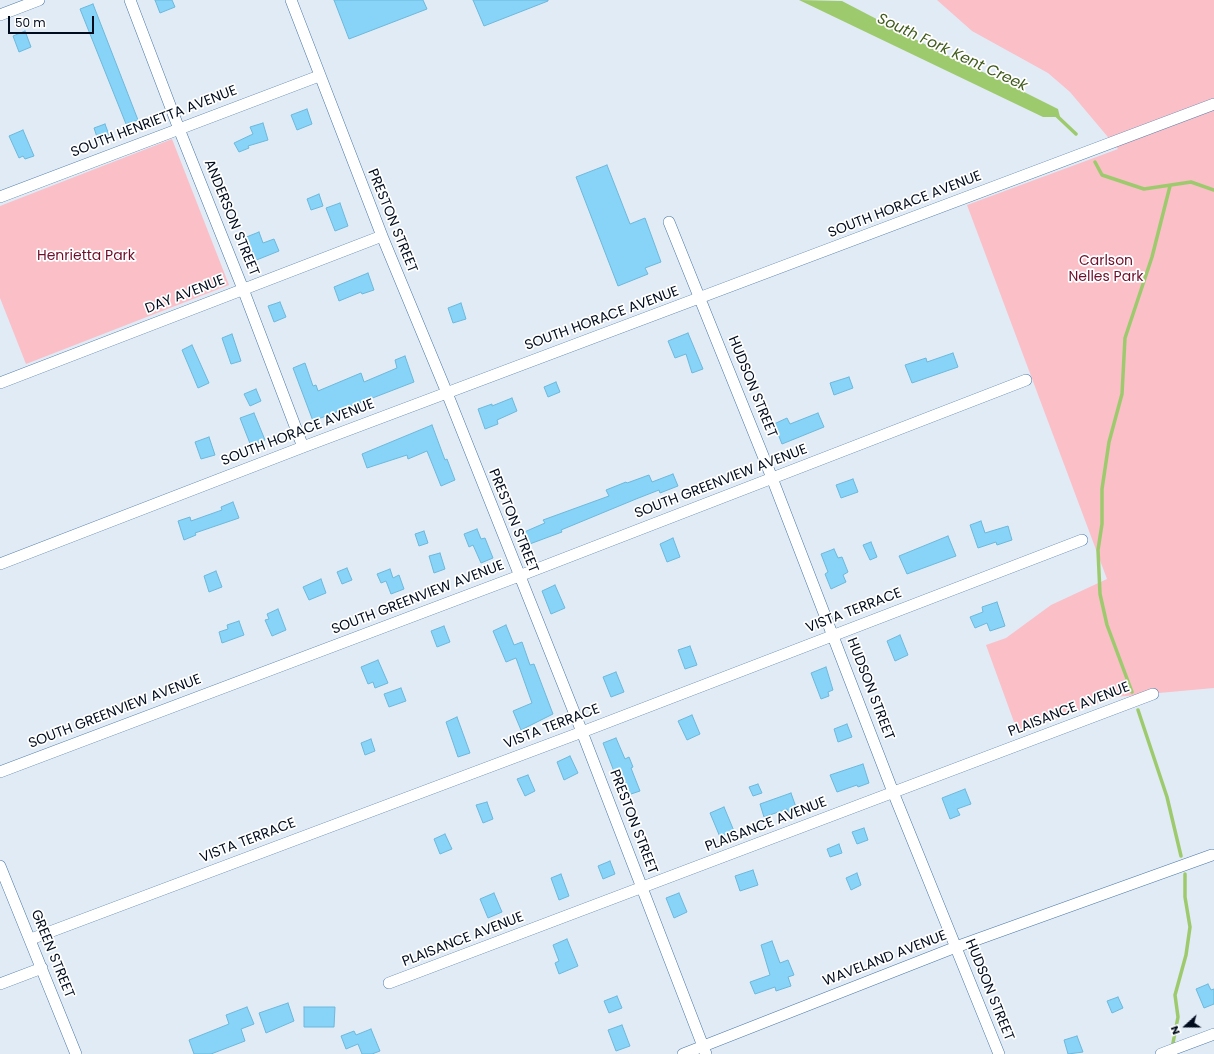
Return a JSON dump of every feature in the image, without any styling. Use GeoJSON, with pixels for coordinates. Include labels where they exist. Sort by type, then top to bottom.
{"type":"FeatureCollection","features":[{"type":"Feature","properties":{"kind":"street"},"geometry":{"type":"LineString","coordinates":[[0,15],[39,0]]}},
{"type":"Feature","properties":{"kind":"street","name":"ANDERSON STREET"},"geometry":{"type":"LineString","coordinates":[[130,0],[179,129],[244,289],[303,447]]}},
{"type":"Feature","properties":{"kind":"street","name":"PRESTON STREET"},"geometry":{"type":"LineString","coordinates":[[291,0],[319,76],[382,236],[582,732],[705,1050]]}},
{"type":"Feature","properties":{"kind":"street","name":"SOUTH HENRIETTA AVENUE"},"geometry":{"type":"LineString","coordinates":[[0,196],[319,76]]}},
{"type":"Feature","properties":{"kind":"street","name":"SOUTH HORACE AVENUE"},"geometry":{"type":"LineString","coordinates":[[0,564],[303,447],[1214,104]]}},
{"type":"Feature","properties":{"kind":"street","name":"HUDSON STREET"},"geometry":{"type":"LineString","coordinates":[[669,222],[701,298],[772,478],[893,792],[999,1054]]}},
{"type":"Feature","properties":{"kind":"street","name":"DAY AVENUE"},"geometry":{"type":"LineString","coordinates":[[0,383],[382,236]]}},
{"type":"Feature","properties":{"kind":"street","name":"SOUTH GREENVIEW AVENUE"},"geometry":{"type":"LineString","coordinates":[[0,772],[518,576],[1026,380]]}},
{"type":"Feature","properties":{"kind":"street","name":"VISTA TERRACE"},"geometry":{"type":"LineString","coordinates":[[30,939],[582,732],[1082,540]]}},
{"type":"Feature","properties":{"kind":"street","name":"PLAISANCE AVENUE"},"geometry":{"type":"LineString","coordinates":[[390,983],[1153,694]]}},
{"type":"Feature","properties":{"kind":"street","name":"WAVELAND AVENUE"},"geometry":{"type":"LineString","coordinates":[[683,1054],[705,1050],[956,948],[1212,855]]}},
{"type":"Feature","properties":{"kind":"street","name":"GREEN STREET"},"geometry":{"type":"LineString","coordinates":[[0,866],[76,1054]]}},
{"type":"Feature","properties":{"kind":"street"},"geometry":{"type":"LineString","coordinates":[[0,984],[42,968]]}},
{"type":"Feature","properties":{"kind":"street"},"geometry":{"type":"LineString","coordinates":[[1162,1054],[1214,1034]]}},
{"type":"Feature","properties":{"kind":"green space","name":"Carlson Nelles Park"},"geometry":{"type":"Polygon","coordinates":[[[937,0],[1214,0],[1214,688],[1115,697],[1018,733],[986,645],[1006,638],[1051,605],[1107,579],[967,205],[1118,149],[1070,92],[1048,73],[972,31],[937,0]]]}},
{"type":"Feature","properties":{"kind":"green space","name":"Henrietta Park"},"geometry":{"type":"Polygon","coordinates":[[[172,139],[229,285],[26,364],[0,298],[0,206],[172,139]]]}},
{"type":"Feature","properties":{"kind":"shaded area"},"geometry":{"type":"Polygon","coordinates":[[[799,0],[842,1],[938,51],[1058,109],[1060,117],[1043,117],[799,0]]]}},
{"type":"Feature","properties":{"kind":"building"},"geometry":{"type":"Polygon","coordinates":[[[155,0],[172,0],[175,7],[160,13],[155,0]]]}},
{"type":"Feature","properties":{"kind":"building"},"geometry":{"type":"Polygon","coordinates":[[[334,0],[423,0],[427,9],[349,39],[334,0]]]}},
{"type":"Feature","properties":{"kind":"building"},"geometry":{"type":"Polygon","coordinates":[[[473,0],[548,0],[548,1],[484,26],[473,0]]]}},
{"type":"Feature","properties":{"kind":"building"},"geometry":{"type":"Polygon","coordinates":[[[93,4],[138,120],[126,124],[80,9],[93,4]]]}},
{"type":"Feature","properties":{"kind":"building"},"geometry":{"type":"Polygon","coordinates":[[[25,31],[31,47],[19,52],[13,36],[25,31]]]}},
{"type":"Feature","properties":{"kind":"building"},"geometry":{"type":"Polygon","coordinates":[[[307,109],[312,124],[297,130],[291,115],[307,109]]]}},
{"type":"Feature","properties":{"kind":"building"},"geometry":{"type":"Polygon","coordinates":[[[263,123],[268,140],[248,146],[249,148],[239,152],[234,143],[253,134],[250,127],[263,123]]]}},
{"type":"Feature","properties":{"kind":"building"},"geometry":{"type":"Polygon","coordinates":[[[105,124],[109,135],[98,140],[94,128],[105,124]]]}},
{"type":"Feature","properties":{"kind":"building"},"geometry":{"type":"Polygon","coordinates":[[[23,130],[34,156],[25,159],[23,156],[19,158],[9,136],[23,130]]]}},
{"type":"Feature","properties":{"kind":"building"},"geometry":{"type":"Polygon","coordinates":[[[607,165],[630,224],[645,218],[661,262],[645,268],[648,274],[618,286],[576,177],[607,165]]]}},
{"type":"Feature","properties":{"kind":"building"},"geometry":{"type":"Polygon","coordinates":[[[319,194],[323,206],[311,210],[307,199],[319,194]]]}},
{"type":"Feature","properties":{"kind":"building"},"geometry":{"type":"Polygon","coordinates":[[[340,203],[348,226],[335,231],[326,208],[340,203]]]}},
{"type":"Feature","properties":{"kind":"building"},"geometry":{"type":"Polygon","coordinates":[[[259,232],[263,243],[274,239],[279,251],[254,261],[244,238],[259,232]]]}},
{"type":"Feature","properties":{"kind":"building"},"geometry":{"type":"Polygon","coordinates":[[[368,273],[374,290],[362,294],[361,292],[339,301],[334,287],[368,273]]]}},
{"type":"Feature","properties":{"kind":"building"},"geometry":{"type":"Polygon","coordinates":[[[280,302],[286,317],[274,322],[268,306],[280,302]]]}},
{"type":"Feature","properties":{"kind":"building"},"geometry":{"type":"Polygon","coordinates":[[[461,303],[466,319],[453,323],[448,308],[461,303]]]}},
{"type":"Feature","properties":{"kind":"building"},"geometry":{"type":"Polygon","coordinates":[[[688,333],[703,369],[692,373],[686,354],[675,358],[668,341],[688,333]]]}},
{"type":"Feature","properties":{"kind":"building"},"geometry":{"type":"Polygon","coordinates":[[[232,334],[241,361],[231,364],[222,338],[232,334]]]}},
{"type":"Feature","properties":{"kind":"building"},"geometry":{"type":"Polygon","coordinates":[[[192,345],[209,383],[198,388],[182,350],[192,345]]]}},
{"type":"Feature","properties":{"kind":"building"},"geometry":{"type":"Polygon","coordinates":[[[953,353],[958,367],[912,383],[905,365],[926,358],[927,362],[953,353]]]}},
{"type":"Feature","properties":{"kind":"building"},"geometry":{"type":"Polygon","coordinates":[[[405,356],[414,382],[313,421],[293,368],[305,363],[313,386],[316,385],[318,391],[361,373],[364,382],[397,368],[395,360],[405,356]]]}},
{"type":"Feature","properties":{"kind":"building"},"geometry":{"type":"Polygon","coordinates":[[[849,377],[853,388],[834,395],[830,383],[849,377]]]}},
{"type":"Feature","properties":{"kind":"building"},"geometry":{"type":"Polygon","coordinates":[[[556,382],[560,392],[548,397],[544,387],[556,382]]]}},
{"type":"Feature","properties":{"kind":"building"},"geometry":{"type":"Polygon","coordinates":[[[256,389],[261,401],[250,406],[244,394],[256,389]]]}},
{"type":"Feature","properties":{"kind":"building"},"geometry":{"type":"Polygon","coordinates":[[[512,398],[517,411],[497,420],[498,424],[485,429],[478,409],[492,404],[492,406],[512,398]]]}},
{"type":"Feature","properties":{"kind":"building"},"geometry":{"type":"Polygon","coordinates":[[[254,413],[265,440],[251,446],[240,418],[254,413]]]}},
{"type":"Feature","properties":{"kind":"building"},"geometry":{"type":"Polygon","coordinates":[[[818,413],[824,427],[782,444],[774,424],[787,418],[790,424],[818,413]]]}},
{"type":"Feature","properties":{"kind":"building"},"geometry":{"type":"Polygon","coordinates":[[[432,425],[445,460],[447,459],[455,480],[441,486],[427,451],[408,459],[407,455],[367,468],[362,454],[432,425]]]}},
{"type":"Feature","properties":{"kind":"building"},"geometry":{"type":"Polygon","coordinates":[[[209,437],[215,455],[201,459],[195,442],[209,437]]]}},
{"type":"Feature","properties":{"kind":"building"},"geometry":{"type":"Polygon","coordinates":[[[673,474],[678,486],[660,493],[659,490],[561,530],[562,532],[527,545],[522,533],[545,523],[543,520],[609,496],[606,490],[626,482],[627,483],[649,475],[652,482],[673,474]]]}},
{"type":"Feature","properties":{"kind":"building"},"geometry":{"type":"Polygon","coordinates":[[[853,479],[858,492],[841,498],[836,485],[853,479]]]}},
{"type":"Feature","properties":{"kind":"building"},"geometry":{"type":"Polygon","coordinates":[[[233,502],[239,518],[195,533],[196,535],[184,540],[178,521],[190,517],[191,521],[222,510],[221,507],[233,502]]]}},
{"type":"Feature","properties":{"kind":"building"},"geometry":{"type":"Polygon","coordinates":[[[981,521],[985,533],[1008,526],[1012,540],[997,545],[996,542],[978,548],[970,525],[981,521]]]}},
{"type":"Feature","properties":{"kind":"building"},"geometry":{"type":"Polygon","coordinates":[[[477,529],[481,539],[485,538],[493,558],[481,563],[473,545],[469,547],[464,534],[477,529]]]}},
{"type":"Feature","properties":{"kind":"building"},"geometry":{"type":"Polygon","coordinates":[[[424,531],[428,543],[419,546],[415,534],[424,531]]]}},
{"type":"Feature","properties":{"kind":"building"},"geometry":{"type":"Polygon","coordinates":[[[948,536],[956,556],[907,574],[899,556],[948,536]]]}},
{"type":"Feature","properties":{"kind":"building"},"geometry":{"type":"Polygon","coordinates":[[[673,538],[680,557],[667,562],[660,544],[673,538]]]}},
{"type":"Feature","properties":{"kind":"building"},"geometry":{"type":"Polygon","coordinates":[[[871,542],[877,557],[870,560],[863,545],[871,542]]]}},
{"type":"Feature","properties":{"kind":"building"},"geometry":{"type":"Polygon","coordinates":[[[834,549],[838,558],[842,557],[848,572],[843,575],[846,582],[831,589],[825,574],[828,572],[821,554],[834,549]]]}},
{"type":"Feature","properties":{"kind":"building"},"geometry":{"type":"Polygon","coordinates":[[[440,553],[445,569],[434,573],[429,556],[440,553]]]}},
{"type":"Feature","properties":{"kind":"building"},"geometry":{"type":"Polygon","coordinates":[[[347,568],[352,580],[342,584],[337,572],[347,568]]]}},
{"type":"Feature","properties":{"kind":"building"},"geometry":{"type":"Polygon","coordinates":[[[390,569],[393,578],[399,575],[404,589],[391,594],[386,581],[381,583],[377,574],[390,569]]]}},
{"type":"Feature","properties":{"kind":"building"},"geometry":{"type":"Polygon","coordinates":[[[216,571],[222,587],[209,592],[204,576],[216,571]]]}},
{"type":"Feature","properties":{"kind":"building"},"geometry":{"type":"Polygon","coordinates":[[[321,579],[326,593],[309,600],[303,587],[321,579]]]}},
{"type":"Feature","properties":{"kind":"building"},"geometry":{"type":"Polygon","coordinates":[[[555,585],[565,608],[551,614],[542,591],[555,585]]]}},
{"type":"Feature","properties":{"kind":"building"},"geometry":{"type":"Polygon","coordinates":[[[997,602],[1005,626],[990,631],[987,623],[975,628],[970,617],[983,612],[982,607],[997,602]]]}},
{"type":"Feature","properties":{"kind":"building"},"geometry":{"type":"Polygon","coordinates":[[[278,609],[286,630],[272,636],[265,620],[269,619],[267,614],[278,609]]]}},
{"type":"Feature","properties":{"kind":"building"},"geometry":{"type":"Polygon","coordinates":[[[239,621],[244,635],[222,643],[219,632],[228,629],[227,625],[239,621]]]}},
{"type":"Feature","properties":{"kind":"building"},"geometry":{"type":"Polygon","coordinates":[[[506,625],[514,645],[522,642],[530,665],[534,664],[553,714],[521,730],[513,711],[532,703],[516,658],[506,662],[493,631],[506,625]]]}},
{"type":"Feature","properties":{"kind":"building"},"geometry":{"type":"Polygon","coordinates":[[[444,626],[450,642],[437,647],[431,631],[444,626]]]}},
{"type":"Feature","properties":{"kind":"building"},"geometry":{"type":"Polygon","coordinates":[[[900,635],[908,655],[895,661],[887,641],[900,635]]]}},
{"type":"Feature","properties":{"kind":"building"},"geometry":{"type":"Polygon","coordinates":[[[690,646],[697,665],[685,669],[678,650],[690,646]]]}},
{"type":"Feature","properties":{"kind":"building"},"geometry":{"type":"Polygon","coordinates":[[[378,660],[388,683],[375,688],[373,682],[368,684],[361,667],[378,660]]]}},
{"type":"Feature","properties":{"kind":"building"},"geometry":{"type":"Polygon","coordinates":[[[826,667],[833,690],[828,692],[829,696],[821,699],[811,673],[826,667]]]}},
{"type":"Feature","properties":{"kind":"building"},"geometry":{"type":"Polygon","coordinates":[[[616,672],[624,692],[611,697],[603,677],[616,672]]]}},
{"type":"Feature","properties":{"kind":"building"},"geometry":{"type":"Polygon","coordinates":[[[401,688],[406,701],[389,707],[384,694],[401,688]]]}},
{"type":"Feature","properties":{"kind":"building"},"geometry":{"type":"Polygon","coordinates":[[[692,715],[700,734],[687,740],[678,721],[692,715]]]}},
{"type":"Feature","properties":{"kind":"building"},"geometry":{"type":"Polygon","coordinates":[[[457,717],[470,753],[458,757],[446,722],[457,717]]]}},
{"type":"Feature","properties":{"kind":"building"},"geometry":{"type":"Polygon","coordinates":[[[847,724],[852,737],[838,742],[834,729],[847,724]]]}},
{"type":"Feature","properties":{"kind":"building"},"geometry":{"type":"Polygon","coordinates":[[[616,738],[625,759],[629,757],[633,767],[631,768],[640,791],[628,795],[619,773],[615,774],[603,743],[616,738]]]}},
{"type":"Feature","properties":{"kind":"building"},"geometry":{"type":"Polygon","coordinates":[[[371,739],[375,751],[365,755],[361,743],[371,739]]]}},
{"type":"Feature","properties":{"kind":"building"},"geometry":{"type":"Polygon","coordinates":[[[570,756],[578,773],[564,780],[557,762],[570,756]]]}},
{"type":"Feature","properties":{"kind":"building"},"geometry":{"type":"Polygon","coordinates":[[[863,764],[869,783],[858,787],[857,785],[837,792],[830,775],[863,764]]]}},
{"type":"Feature","properties":{"kind":"building"},"geometry":{"type":"Polygon","coordinates":[[[528,775],[535,791],[525,796],[517,779],[528,775]]]}},
{"type":"Feature","properties":{"kind":"building"},"geometry":{"type":"Polygon","coordinates":[[[758,784],[762,793],[753,796],[749,787],[758,784]]]}},
{"type":"Feature","properties":{"kind":"building"},"geometry":{"type":"Polygon","coordinates":[[[965,789],[971,804],[957,809],[960,815],[950,819],[942,798],[965,789]]]}},
{"type":"Feature","properties":{"kind":"building"},"geometry":{"type":"Polygon","coordinates":[[[791,793],[797,810],[788,813],[787,809],[764,817],[760,804],[791,793]]]}},
{"type":"Feature","properties":{"kind":"building"},"geometry":{"type":"Polygon","coordinates":[[[487,802],[493,819],[483,823],[476,805],[487,802]]]}},
{"type":"Feature","properties":{"kind":"building"},"geometry":{"type":"Polygon","coordinates":[[[724,807],[734,831],[720,837],[710,813],[724,807]]]}},
{"type":"Feature","properties":{"kind":"building"},"geometry":{"type":"Polygon","coordinates":[[[864,828],[868,840],[857,844],[852,832],[864,828]]]}},
{"type":"Feature","properties":{"kind":"building"},"geometry":{"type":"Polygon","coordinates":[[[445,834],[452,849],[440,854],[434,839],[445,834]]]}},
{"type":"Feature","properties":{"kind":"building"},"geometry":{"type":"Polygon","coordinates":[[[839,844],[842,853],[830,857],[827,849],[839,844]]]}},
{"type":"Feature","properties":{"kind":"building"},"geometry":{"type":"Polygon","coordinates":[[[610,861],[615,874],[603,879],[598,866],[610,861]]]}},
{"type":"Feature","properties":{"kind":"building"},"geometry":{"type":"Polygon","coordinates":[[[753,870],[758,885],[740,891],[735,876],[753,870]]]}},
{"type":"Feature","properties":{"kind":"building"},"geometry":{"type":"Polygon","coordinates":[[[857,873],[861,885],[851,890],[846,878],[857,873]]]}},
{"type":"Feature","properties":{"kind":"building"},"geometry":{"type":"Polygon","coordinates":[[[561,874],[569,896],[559,900],[551,878],[561,874]]]}},
{"type":"Feature","properties":{"kind":"building"},"geometry":{"type":"Polygon","coordinates":[[[494,893],[502,912],[488,918],[480,899],[494,893]]]}},
{"type":"Feature","properties":{"kind":"building"},"geometry":{"type":"Polygon","coordinates":[[[679,893],[687,912],[674,918],[666,898],[679,893]]]}},
{"type":"Feature","properties":{"kind":"building"},"geometry":{"type":"Polygon","coordinates":[[[567,939],[578,966],[559,974],[555,963],[559,961],[553,945],[567,939]]]}},
{"type":"Feature","properties":{"kind":"building"},"geometry":{"type":"Polygon","coordinates":[[[772,941],[780,963],[788,960],[794,975],[788,977],[791,986],[776,991],[775,987],[755,994],[750,982],[770,975],[761,945],[772,941]]]}},
{"type":"Feature","properties":{"kind":"building"},"geometry":{"type":"Polygon","coordinates":[[[1208,984],[1211,990],[1214,989],[1214,1004],[1204,1008],[1196,989],[1208,984]]]}},
{"type":"Feature","properties":{"kind":"building"},"geometry":{"type":"Polygon","coordinates":[[[617,996],[622,1008],[609,1013],[604,1001],[617,996]]]}},
{"type":"Feature","properties":{"kind":"building"},"geometry":{"type":"Polygon","coordinates":[[[1118,997],[1123,1008],[1112,1013],[1107,1001],[1118,997]]]}},
{"type":"Feature","properties":{"kind":"building"},"geometry":{"type":"Polygon","coordinates":[[[288,1003],[294,1021],[266,1033],[259,1013],[288,1003]]]}},
{"type":"Feature","properties":{"kind":"building"},"geometry":{"type":"Polygon","coordinates":[[[247,1007],[254,1024],[241,1029],[245,1041],[211,1054],[194,1054],[189,1040],[229,1024],[226,1015],[247,1007]]]}},
{"type":"Feature","properties":{"kind":"building"},"geometry":{"type":"Polygon","coordinates":[[[304,1007],[335,1007],[334,1027],[304,1027],[304,1007]]]}},
{"type":"Feature","properties":{"kind":"building"},"geometry":{"type":"Polygon","coordinates":[[[622,1025],[630,1046],[616,1051],[608,1030],[622,1025]]]}},
{"type":"Feature","properties":{"kind":"building"},"geometry":{"type":"Polygon","coordinates":[[[371,1029],[380,1051],[372,1054],[362,1054],[358,1044],[346,1049],[341,1036],[354,1031],[356,1035],[371,1029]]]}},
{"type":"Feature","properties":{"kind":"building"},"geometry":{"type":"Polygon","coordinates":[[[1077,1036],[1083,1052],[1068,1054],[1064,1040],[1077,1036]]]}},
{"type":"Feature","properties":{"kind":"waterway","name":"South Fork Kent Creek"},"geometry":{"type":"LineString","coordinates":[[1057,116],[1076,134]]}},
{"type":"Feature","properties":{"kind":"waterway","name":"South Fork Kent Creek"},"geometry":{"type":"LineString","coordinates":[[1095,162],[1102,175],[1144,189],[1191,182],[1214,190]]}},
{"type":"Feature","properties":{"kind":"waterway"},"geometry":{"type":"LineString","coordinates":[[1132,692],[1107,625],[1100,594],[1098,550],[1102,524],[1102,489],[1109,442],[1122,394],[1125,338],[1152,257],[1170,186]]}},
{"type":"Feature","properties":{"kind":"waterway"},"geometry":{"type":"LineString","coordinates":[[1138,710],[1167,797],[1181,856]]}},
{"type":"Feature","properties":{"kind":"waterway"},"geometry":{"type":"LineString","coordinates":[[1173,1043],[1178,1017],[1175,995],[1186,955],[1190,927],[1185,897],[1185,874]]}}]}
